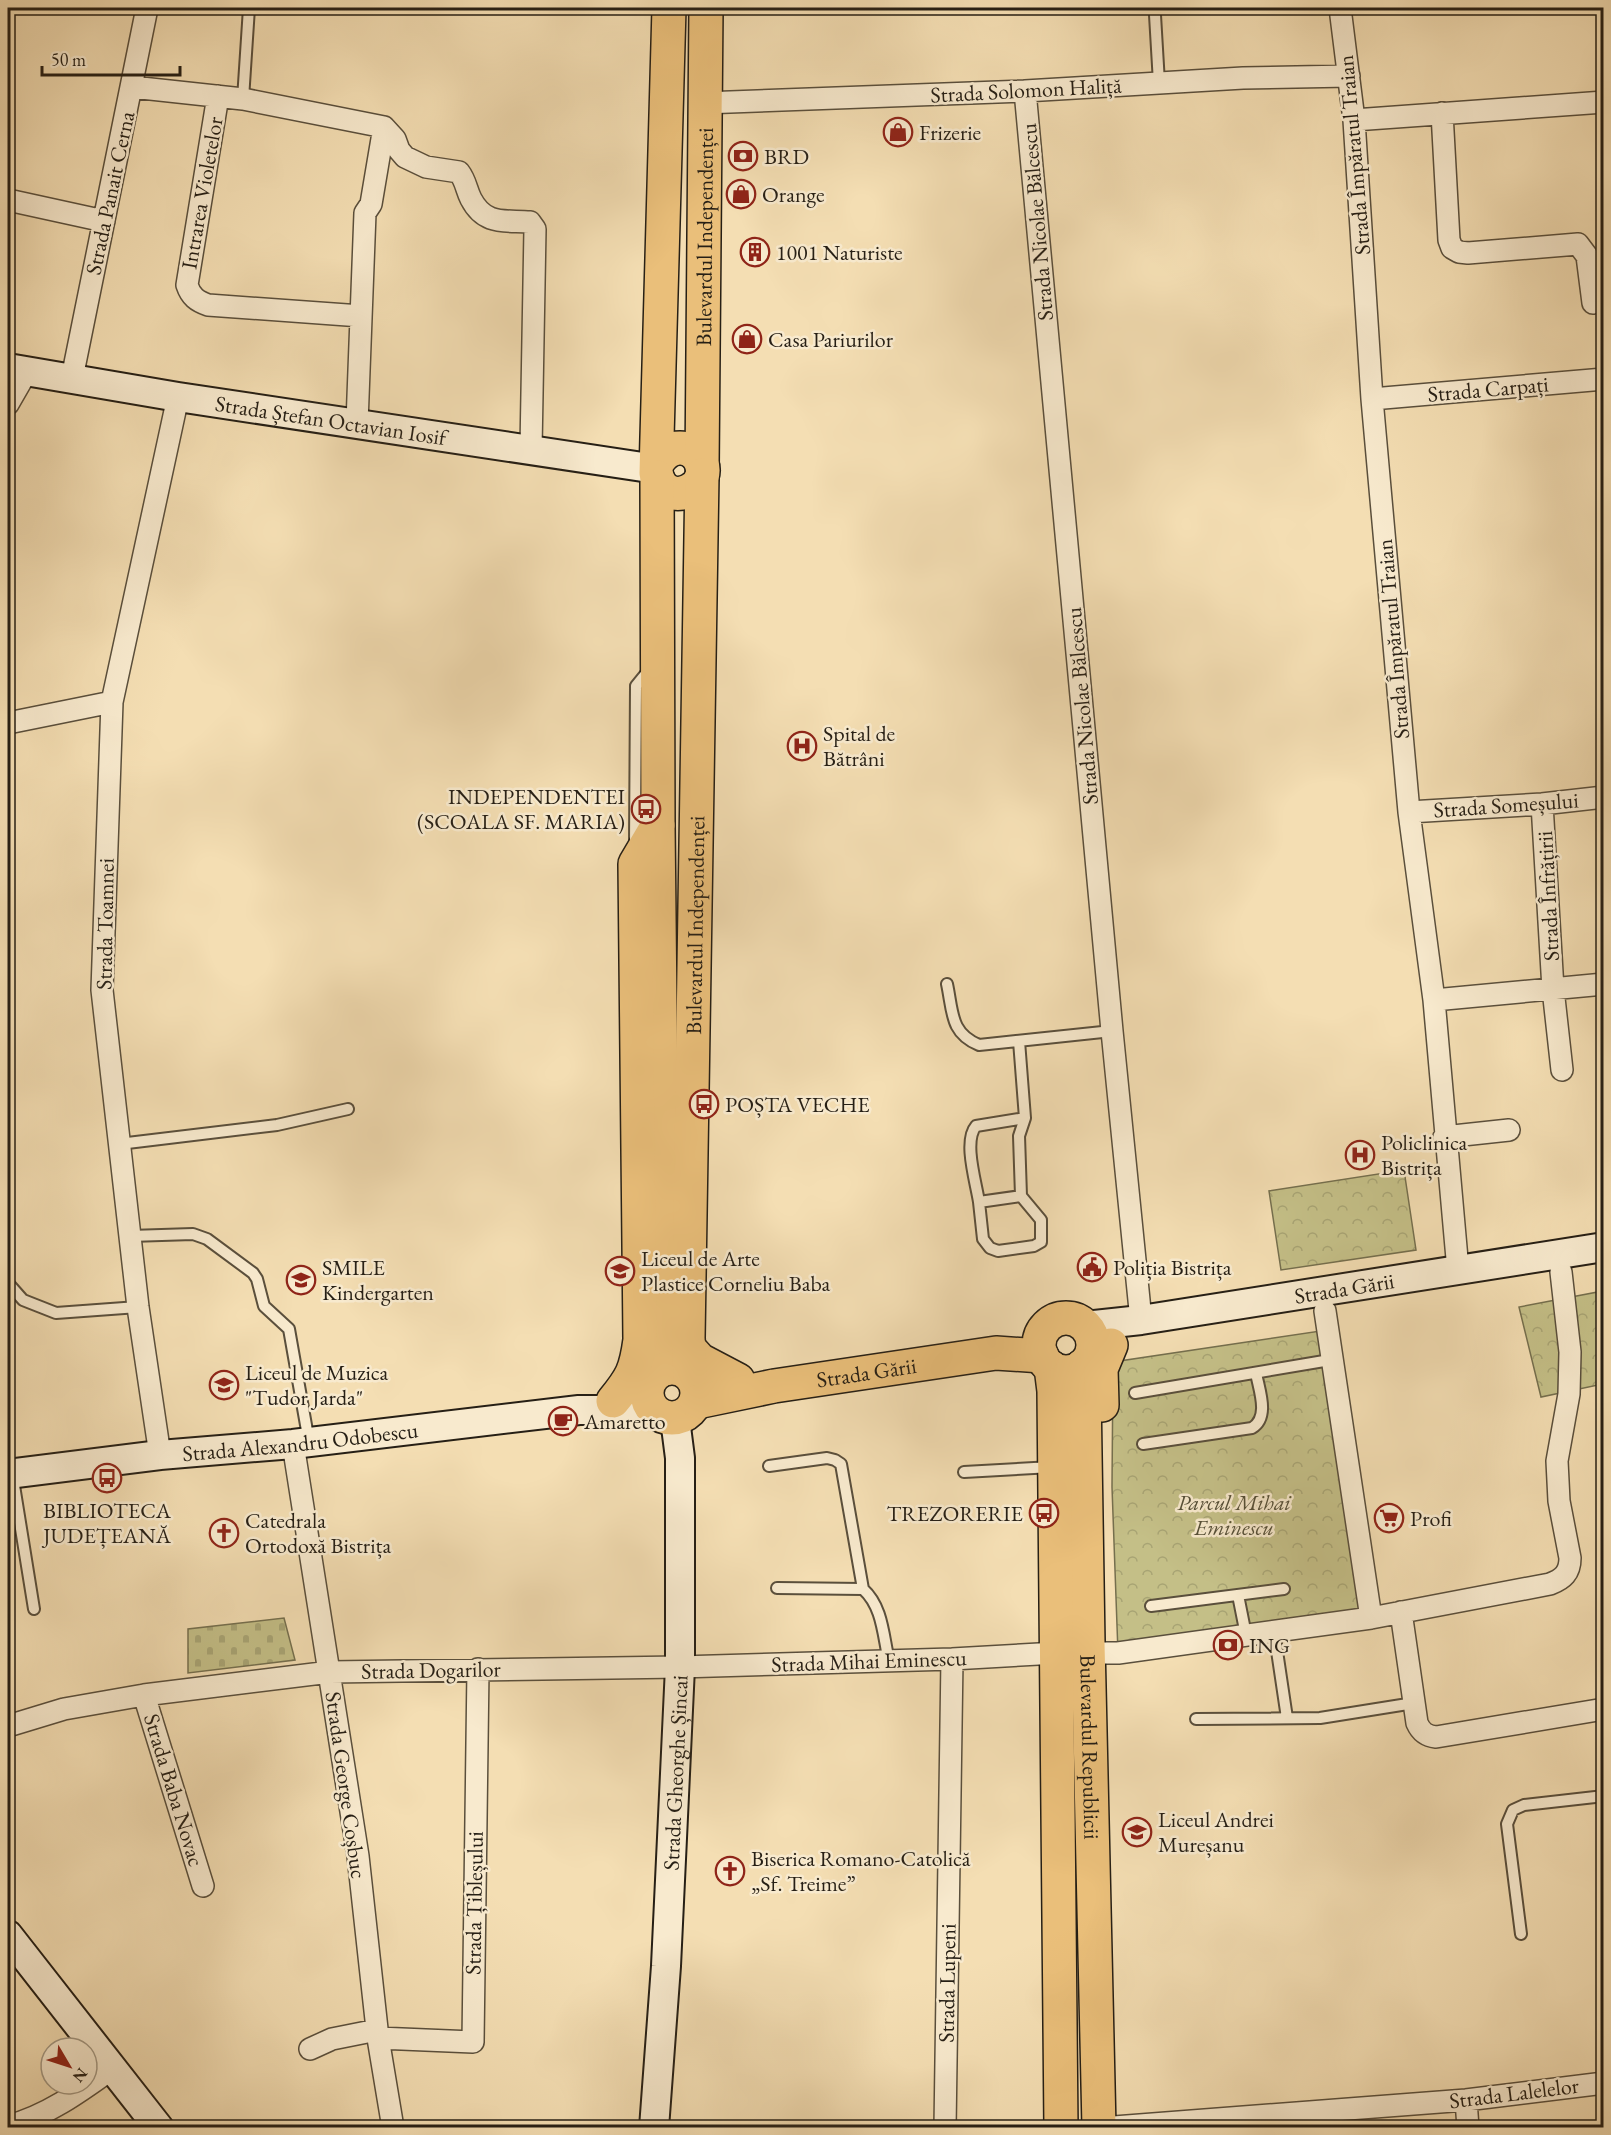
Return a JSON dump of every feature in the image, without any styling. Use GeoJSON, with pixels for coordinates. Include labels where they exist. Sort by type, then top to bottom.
{"type":"FeatureCollection","features":[{"type":"Feature","properties":{"kind":"main road","name":"Bulevardul Independenței"},"geometry":{"type":"LineString","coordinates":[[669,8],[657,470],[658,825],[676,1386]]}},
{"type":"Feature","properties":{"kind":"main road","name":"Bulevardul Independenței"},"geometry":{"type":"LineString","coordinates":[[676,1386],[688,1338],[702,471],[705,8]]}},
{"type":"Feature","properties":{"kind":"main road","name":"Strada Ștefan Octavian Iosif"},"geometry":{"type":"LineString","coordinates":[[17,369],[178,397],[531,448],[657,470]]}},
{"type":"Feature","properties":{"kind":"main road"},"geometry":{"type":"LineString","coordinates":[[657,470],[662,455],[677,448],[694,453],[699,459],[702,471]]}},
{"type":"Feature","properties":{"kind":"main road"},"geometry":{"type":"LineString","coordinates":[[603,1405],[628,1384],[636,1367],[640,1340],[635,864],[658,825]]}},
{"type":"Feature","properties":{"kind":"main road","name":"Strada Gării"},"geometry":{"type":"LineString","coordinates":[[1072,1350],[1141,1320],[1604,1247]]}},
{"type":"Feature","properties":{"kind":"main road","name":"Strada Gării"},"geometry":{"type":"LineString","coordinates":[[676,1386],[774,1386],[996,1353],[1072,1350],[1604,1266]]}},
{"type":"Feature","properties":{"kind":"main road"},"geometry":{"type":"LineString","coordinates":[[1072,1350],[1101,1369],[1104,1587],[1102,1623],[1073,1653]]}},
{"type":"Feature","properties":{"kind":"main road","name":"Bulevardul Republicii"},"geometry":{"type":"LineString","coordinates":[[1072,1350],[1054,1391],[1055,1467],[1073,1653],[1100,2127]]}},
{"type":"Feature","properties":{"kind":"main road","name":"Strada Gării"},"geometry":{"type":"LineString","coordinates":[[676,1386],[700,1360],[738,1380],[774,1386]]}},
{"type":"Feature","properties":{"kind":"main road","name":"Strada Alexandru Odobescu"},"geometry":{"type":"LineString","coordinates":[[10,1474],[160,1455],[301,1443],[603,1405],[676,1386]]}},
{"type":"Feature","properties":{"kind":"main road","name":"Strada Gheorghe Șincai"},"geometry":{"type":"LineString","coordinates":[[654,2127],[665,1977],[680,1667],[680,1458],[676,1386]]}},
{"type":"Feature","properties":{"kind":"main road","name":"Bulevardul Republicii"},"geometry":{"type":"LineString","coordinates":[[1061,2127],[1073,1653]]}},
{"type":"Feature","properties":{"kind":"main road"},"geometry":{"type":"LineString","coordinates":[[8,1935],[159,2127]]}},
{"type":"Feature","properties":{"kind":"street","name":"Strada Panait Cerna"},"geometry":{"type":"LineString","coordinates":[[72,378],[147,8]]}},
{"type":"Feature","properties":{"kind":"street","name":"Strada Împăratul Traian"},"geometry":{"type":"LineString","coordinates":[[1340,8],[1354,120],[1372,399],[1409,812],[1434,1000],[1444,1137],[1458,1270]]}},
{"type":"Feature","properties":{"kind":"street","name":"Strada Solomon Haliță"},"geometry":{"type":"LineString","coordinates":[[704,103],[1025,91],[1243,78],[1349,76]]}},
{"type":"Feature","properties":{"kind":"street","name":"Intrarea Violetelor"},"geometry":{"type":"LineString","coordinates":[[132,87],[243,99],[384,127]]}},
{"type":"Feature","properties":{"kind":"street","name":"Strada Nicolae Bălcescu"},"geometry":{"type":"LineString","coordinates":[[1025,91],[1141,1320]]}},
{"type":"Feature","properties":{"kind":"street","name":"Intrarea Violetelor"},"geometry":{"type":"LineString","coordinates":[[218,96],[187,285],[190,294],[199,302],[208,305],[361,316]]}},
{"type":"Feature","properties":{"kind":"street"},"geometry":{"type":"LineString","coordinates":[[1354,120],[1604,102]]}},
{"type":"Feature","properties":{"kind":"street"},"geometry":{"type":"LineString","coordinates":[[1442,113],[1449,240],[1452,248],[1468,253],[1578,244],[1587,256],[1593,303]]}},
{"type":"Feature","properties":{"kind":"street"},"geometry":{"type":"LineString","coordinates":[[357,423],[365,213],[371,204],[384,127]]}},
{"type":"Feature","properties":{"kind":"street"},"geometry":{"type":"LineString","coordinates":[[384,127],[395,139],[399,150],[405,157],[426,167],[459,172],[466,181],[471,199],[488,217],[497,222],[530,222],[535,229],[531,448]]}},
{"type":"Feature","properties":{"kind":"street"},"geometry":{"type":"LineString","coordinates":[[8,200],[104,221]]}},
{"type":"Feature","properties":{"kind":"street"},"geometry":{"type":"LineString","coordinates":[[8,404],[17,369]]}},
{"type":"Feature","properties":{"kind":"street","name":"Strada Carpați"},"geometry":{"type":"LineString","coordinates":[[1372,399],[1604,379]]}},
{"type":"Feature","properties":{"kind":"street","name":"Strada Toamnei"},"geometry":{"type":"LineString","coordinates":[[160,1455],[138,1307],[102,990],[112,702],[178,397]]}},
{"type":"Feature","properties":{"kind":"street"},"geometry":{"type":"LineString","coordinates":[[8,723],[112,702]]}},
{"type":"Feature","properties":{"kind":"street","name":"Strada Someșului"},"geometry":{"type":"LineString","coordinates":[[1409,812],[1542,804],[1604,797]]}},
{"type":"Feature","properties":{"kind":"street","name":"Strada Înfrățirii"},"geometry":{"type":"LineString","coordinates":[[1542,804],[1553,989]]}},
{"type":"Feature","properties":{"kind":"street","name":"Strada Înfrățirii"},"geometry":{"type":"LineString","coordinates":[[1434,1000],[1604,984]]}},
{"type":"Feature","properties":{"kind":"street"},"geometry":{"type":"LineString","coordinates":[[1553,989],[1562,1070]]}},
{"type":"Feature","properties":{"kind":"street"},"geometry":{"type":"LineString","coordinates":[[1444,1137],[1509,1130]]}},
{"type":"Feature","properties":{"kind":"street","name":"Strada Mihai Eminescu"},"geometry":{"type":"LineString","coordinates":[[680,1667],[1118,1653],[1371,1618],[1565,1574],[1570,1558],[1559,1501],[1557,1461],[1569,1394],[1569,1362],[1561,1272]]}},
{"type":"Feature","properties":{"kind":"street"},"geometry":{"type":"LineString","coordinates":[[1324,1311],[1371,1618]]}},
{"type":"Feature","properties":{"kind":"street","name":"Strada George Coșbuc"},"geometry":{"type":"LineString","coordinates":[[301,1443],[330,1672],[357,1856],[378,2034],[393,2127]]}},
{"type":"Feature","properties":{"kind":"street"},"geometry":{"type":"LineString","coordinates":[[1401,1612],[1417,1723],[1421,1731],[1428,1736],[1436,1737],[1604,1709]]}},
{"type":"Feature","properties":{"kind":"street","name":"Strada Lupeni"},"geometry":{"type":"LineString","coordinates":[[945,2127],[952,1659]]}},
{"type":"Feature","properties":{"kind":"street","name":"Strada Dogarilor"},"geometry":{"type":"LineString","coordinates":[[8,1726],[64,1709],[144,1695],[330,1672],[680,1667]]}},
{"type":"Feature","properties":{"kind":"street","name":"Strada Țibleșului"},"geometry":{"type":"LineString","coordinates":[[378,2034],[473,2043],[478,1669]]}},
{"type":"Feature","properties":{"kind":"street","name":"Strada Baba Novac"},"geometry":{"type":"LineString","coordinates":[[144,1695],[203,1886]]}},
{"type":"Feature","properties":{"kind":"street"},"geometry":{"type":"LineString","coordinates":[[310,2049],[332,2038],[378,2034]]}},
{"type":"Feature","properties":{"kind":"street"},"geometry":{"type":"LineString","coordinates":[[8,2126],[69,2100],[113,2068]]}},
{"type":"Feature","properties":{"kind":"street","name":"Strada Lalelelor"},"geometry":{"type":"LineString","coordinates":[[1100,2127],[1466,2100],[1604,2082]]}},
{"type":"Feature","properties":{"kind":"street"},"geometry":{"type":"LineString","coordinates":[[1466,2100],[1468,2127]]}},
{"type":"Feature","properties":{"kind":"lane"},"geometry":{"type":"LineString","coordinates":[[243,99],[249,8]]}},
{"type":"Feature","properties":{"kind":"lane"},"geometry":{"type":"LineString","coordinates":[[1155,15],[1159,83]]}},
{"type":"Feature","properties":{"kind":"lane"},"geometry":{"type":"LineString","coordinates":[[635,864],[636,686],[658,660]]}},
{"type":"Feature","properties":{"kind":"lane"},"geometry":{"type":"LineString","coordinates":[[947,984],[957,1029],[967,1040],[979,1045],[1112,1031]]}},
{"type":"Feature","properties":{"kind":"lane"},"geometry":{"type":"LineString","coordinates":[[1019,1041],[1025,1118],[1019,1136],[1021,1196],[1041,1220],[1041,1242],[1034,1246],[998,1251],[990,1248],[982,1239],[979,1202],[969,1142],[976,1126],[1025,1118]]}},
{"type":"Feature","properties":{"kind":"lane"},"geometry":{"type":"LineString","coordinates":[[119,1144],[277,1125],[348,1109]]}},
{"type":"Feature","properties":{"kind":"lane"},"geometry":{"type":"LineString","coordinates":[[979,1202],[1021,1196]]}},
{"type":"Feature","properties":{"kind":"lane"},"geometry":{"type":"LineString","coordinates":[[130,1236],[193,1234],[207,1239],[258,1278],[264,1306],[289,1329],[301,1443]]}},
{"type":"Feature","properties":{"kind":"lane"},"geometry":{"type":"LineString","coordinates":[[8,1283],[23,1300],[56,1313],[138,1307]]}},
{"type":"Feature","properties":{"kind":"lane"},"geometry":{"type":"LineString","coordinates":[[1135,1393],[1330,1360]]}},
{"type":"Feature","properties":{"kind":"lane"},"geometry":{"type":"LineString","coordinates":[[1143,1443],[1252,1428],[1259,1424],[1263,1414],[1256,1373]]}},
{"type":"Feature","properties":{"kind":"lane"},"geometry":{"type":"LineString","coordinates":[[770,1466],[827,1458],[841,1464],[863,1589],[875,1602],[879,1612],[889,1661]]}},
{"type":"Feature","properties":{"kind":"lane"},"geometry":{"type":"LineString","coordinates":[[964,1472],[1055,1467]]}},
{"type":"Feature","properties":{"kind":"lane"},"geometry":{"type":"LineString","coordinates":[[10,1474],[34,1609]]}},
{"type":"Feature","properties":{"kind":"lane"},"geometry":{"type":"LineString","coordinates":[[777,1588],[863,1589]]}},
{"type":"Feature","properties":{"kind":"lane"},"geometry":{"type":"LineString","coordinates":[[1151,1606],[1284,1589]]}},
{"type":"Feature","properties":{"kind":"lane"},"geometry":{"type":"LineString","coordinates":[[1238,1595],[1246,1635]]}},
{"type":"Feature","properties":{"kind":"lane"},"geometry":{"type":"LineString","coordinates":[[1274,1632],[1287,1718]]}},
{"type":"Feature","properties":{"kind":"lane"},"geometry":{"type":"LineString","coordinates":[[1196,1719],[1320,1718],[1414,1703]]}},
{"type":"Feature","properties":{"kind":"lane"},"geometry":{"type":"LineString","coordinates":[[1521,1934],[1507,1824],[1513,1810],[1524,1805],[1604,1796]]}},
{"type":"Feature","properties":{"kind":"green space"},"geometry":{"type":"Polygon","coordinates":[[[1404,1170],[1416,1250],[1281,1270],[1269,1191],[1404,1170]]]}},
{"type":"Feature","properties":{"kind":"green space"},"geometry":{"type":"Polygon","coordinates":[[[1603,1291],[1603,1384],[1541,1397],[1519,1307],[1603,1291]]]}},
{"type":"Feature","properties":{"kind":"green space","name":"Parcul Mihai Eminescu"},"geometry":{"type":"Polygon","coordinates":[[[1327,1330],[1371,1618],[1118,1653],[1112,1487],[1113,1362],[1327,1330]]]}},
{"type":"Feature","properties":{"kind":"green space"},"geometry":{"type":"Polygon","coordinates":[[[284,1618],[295,1660],[188,1673],[188,1629],[284,1618]]]}},
{"type":"Feature","properties":{"kind":"place","name":"Frizerie"},"geometry":{"type":"Point","coordinates":[898,132]}},
{"type":"Feature","properties":{"kind":"place","name":"BRD"},"geometry":{"type":"Point","coordinates":[743,156]}},
{"type":"Feature","properties":{"kind":"place","name":"Orange"},"geometry":{"type":"Point","coordinates":[741,194]}},
{"type":"Feature","properties":{"kind":"place","name":"1001 Naturiste"},"geometry":{"type":"Point","coordinates":[755,252]}},
{"type":"Feature","properties":{"kind":"place","name":"Casa Pariurilor"},"geometry":{"type":"Point","coordinates":[747,339]}},
{"type":"Feature","properties":{"kind":"place","name":"Spital de Bătrâni"},"geometry":{"type":"Point","coordinates":[802,746]}},
{"type":"Feature","properties":{"kind":"place","name":"INDEPENDENTEI (SCOALA SF. MARIA)"},"geometry":{"type":"Point","coordinates":[646,809]}},
{"type":"Feature","properties":{"kind":"place","name":"POȘTA VECHE"},"geometry":{"type":"Point","coordinates":[704,1104]}},
{"type":"Feature","properties":{"kind":"place","name":"Policlinica Bistrița"},"geometry":{"type":"Point","coordinates":[1360,1155]}},
{"type":"Feature","properties":{"kind":"place","name":"Poliția Bistrița"},"geometry":{"type":"Point","coordinates":[1092,1267]}},
{"type":"Feature","properties":{"kind":"place","name":"Liceul de Arte Plastice Corneliu Baba"},"geometry":{"type":"Point","coordinates":[620,1271]}},
{"type":"Feature","properties":{"kind":"place","name":"SMILE Kindergarten"},"geometry":{"type":"Point","coordinates":[301,1280]}},
{"type":"Feature","properties":{"kind":"place","name":"Liceul de Muzica \"Tudor Jarda\""},"geometry":{"type":"Point","coordinates":[224,1385]}},
{"type":"Feature","properties":{"kind":"place","name":"Amaretto"},"geometry":{"type":"Point","coordinates":[563,1421]}},
{"type":"Feature","properties":{"kind":"place","name":"BIBLIOTECA JUDEȚEANĂ"},"geometry":{"type":"Point","coordinates":[107,1478]}},
{"type":"Feature","properties":{"kind":"place","name":"TREZORERIE"},"geometry":{"type":"Point","coordinates":[1044,1513]}},
{"type":"Feature","properties":{"kind":"place","name":"Profi"},"geometry":{"type":"Point","coordinates":[1389,1518]}},
{"type":"Feature","properties":{"kind":"place","name":"Catedrala Ortodoxă Bistrița"},"geometry":{"type":"Point","coordinates":[224,1533]}},
{"type":"Feature","properties":{"kind":"place","name":"ING"},"geometry":{"type":"Point","coordinates":[1228,1645]}},
{"type":"Feature","properties":{"kind":"place","name":"Liceul Andrei Mureșanu"},"geometry":{"type":"Point","coordinates":[1137,1832]}},
{"type":"Feature","properties":{"kind":"place","name":"Biserica Romano-Catolică „Sf. Treime”"},"geometry":{"type":"Point","coordinates":[730,1871]}}]}
